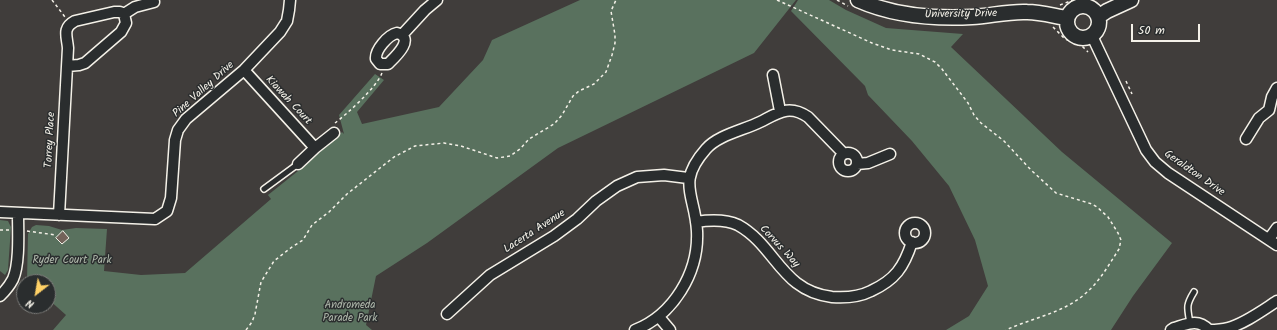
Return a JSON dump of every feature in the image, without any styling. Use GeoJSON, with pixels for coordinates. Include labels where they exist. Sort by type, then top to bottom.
{"type":"FeatureCollection","features":[{"type":"Feature","properties":{"kind":"street","name":"Pine Valley Drive"},"geometry":{"type":"LineString","coordinates":[[0,212],[155,219],[161,216],[166,210],[171,198],[175,140],[178,130],[186,119],[244,70],[280,32],[287,21],[290,10],[290,0]]}},
{"type":"Feature","properties":{"kind":"street"},"geometry":{"type":"LineString","coordinates":[[402,35],[425,10],[437,0]]}},
{"type":"Feature","properties":{"kind":"street","name":"University Drive"},"geometry":{"type":"LineString","coordinates":[[858,0],[889,11],[930,17],[972,17],[1026,11],[1066,18]]}},
{"type":"Feature","properties":{"kind":"street"},"geometry":{"type":"LineString","coordinates":[[1098,17],[1107,11],[1131,0]]}},
{"type":"Feature","properties":{"kind":"street"},"geometry":{"type":"LineString","coordinates":[[124,14],[136,7],[154,2]]}},
{"type":"Feature","properties":{"kind":"street"},"geometry":{"type":"LineString","coordinates":[[1082,6],[1092,8],[1098,17],[1098,28],[1092,36],[1081,38],[1075,37],[1068,29],[1066,18],[1072,9],[1082,6]]}},
{"type":"Feature","properties":{"kind":"street"},"geometry":{"type":"LineString","coordinates":[[69,24],[75,21],[114,12],[124,14]]}},
{"type":"Feature","properties":{"kind":"street"},"geometry":{"type":"LineString","coordinates":[[67,66],[79,66],[85,63],[121,32],[126,23],[124,14]]}},
{"type":"Feature","properties":{"kind":"street","name":"Torrey Place"},"geometry":{"type":"LineString","coordinates":[[59,214],[68,48],[66,30],[69,24]]}},
{"type":"Feature","properties":{"kind":"street"},"geometry":{"type":"LineString","coordinates":[[397,33],[402,35],[405,40],[404,46],[389,63],[384,65],[377,61],[375,57],[376,53],[392,34],[397,33]]}},
{"type":"Feature","properties":{"kind":"street","name":"Geraldton Drive"},"geometry":{"type":"LineString","coordinates":[[1092,36],[1120,93],[1138,136],[1155,162],[1168,173],[1273,242]]}},
{"type":"Feature","properties":{"kind":"street","name":"Kiawah Court"},"geometry":{"type":"LineString","coordinates":[[244,70],[315,148]]}},
{"type":"Feature","properties":{"kind":"street"},"geometry":{"type":"LineString","coordinates":[[772,76],[780,111]]}},
{"type":"Feature","properties":{"kind":"street"},"geometry":{"type":"LineString","coordinates":[[1246,139],[1259,118],[1273,113],[1272,97],[1277,88]]}},
{"type":"Feature","properties":{"kind":"street"},"geometry":{"type":"LineString","coordinates":[[635,330],[659,317],[677,296],[689,276],[696,247],[696,222],[689,193],[688,178],[694,164],[707,147],[718,140],[758,123],[780,111],[789,110],[802,113],[821,129],[844,154]]}},
{"type":"Feature","properties":{"kind":"street"},"geometry":{"type":"LineString","coordinates":[[298,164],[331,135]]}},
{"type":"Feature","properties":{"kind":"street"},"geometry":{"type":"LineString","coordinates":[[844,154],[853,154],[857,158],[857,164],[851,171],[848,171],[842,169],[839,161],[841,156],[844,154]]}},
{"type":"Feature","properties":{"kind":"street"},"geometry":{"type":"LineString","coordinates":[[857,164],[868,163],[890,154]]}},
{"type":"Feature","properties":{"kind":"street","name":"Lacerta Avenue"},"geometry":{"type":"LineString","coordinates":[[447,314],[490,275],[554,236],[577,220],[596,201],[617,186],[637,177],[664,175],[688,178]]}},
{"type":"Feature","properties":{"kind":"street"},"geometry":{"type":"LineString","coordinates":[[0,296],[10,284],[16,271],[18,213]]}},
{"type":"Feature","properties":{"kind":"street","name":"Corvus Way"},"geometry":{"type":"LineString","coordinates":[[696,222],[711,220],[725,221],[736,224],[756,240],[786,274],[798,284],[812,292],[840,298],[857,296],[869,292],[892,279],[902,267],[912,242]]}},
{"type":"Feature","properties":{"kind":"street"},"geometry":{"type":"LineString","coordinates":[[1273,242],[1277,228]]}},
{"type":"Feature","properties":{"kind":"street"},"geometry":{"type":"LineString","coordinates":[[1171,330],[1196,322],[1202,323],[1209,330],[1229,328],[1277,301]]}},
{"type":"Feature","properties":{"kind":"street"},"geometry":{"type":"LineString","coordinates":[[659,317],[670,330]]}},
{"type":"Feature","properties":{"kind":"lane"},"geometry":{"type":"LineString","coordinates":[[264,189],[298,164]]}},
{"type":"Feature","properties":{"kind":"lane"},"geometry":{"type":"LineString","coordinates":[[1190,323],[1187,307],[1194,292]]}},
{"type":"Feature","properties":{"kind":"path"},"geometry":{"type":"LineString","coordinates":[[52,0],[69,24]]}},
{"type":"Feature","properties":{"kind":"path"},"geometry":{"type":"LineString","coordinates":[[246,330],[252,322],[255,314],[261,282],[274,261],[292,246],[303,240],[312,225],[329,212],[347,194],[394,157],[415,146],[444,143],[461,146],[497,158],[510,156],[520,149],[529,139],[554,124],[562,115],[573,96],[579,91],[594,84],[606,72],[611,60],[615,43],[611,11],[616,0]]}},
{"type":"Feature","properties":{"kind":"path"},"geometry":{"type":"LineString","coordinates":[[777,0],[872,43],[892,50],[920,54],[935,62],[968,103],[974,115],[981,123],[1004,141],[1051,189],[1061,195],[1092,204],[1108,217],[1118,232],[1121,240],[1119,249],[1088,292],[1068,305],[1006,330]]}},
{"type":"Feature","properties":{"kind":"path"},"geometry":{"type":"LineString","coordinates":[[331,135],[330,128],[365,96],[381,76],[384,65]]}},
{"type":"Feature","properties":{"kind":"path"},"geometry":{"type":"LineString","coordinates":[[1126,81],[1132,94]]}},
{"type":"Feature","properties":{"kind":"path"},"geometry":{"type":"LineString","coordinates":[[0,230],[13,230]]}},
{"type":"Feature","properties":{"kind":"path"},"geometry":{"type":"LineString","coordinates":[[23,231],[56,234]]}},
{"type":"Feature","properties":{"kind":"green space"},"geometry":{"type":"Polygon","coordinates":[[[580,0],[796,0],[754,53],[558,148],[427,243],[376,276],[366,325],[372,330],[53,330],[66,315],[56,306],[56,274],[27,274],[28,234],[32,227],[36,225],[49,226],[62,230],[76,228],[107,229],[104,271],[141,275],[185,273],[271,199],[268,195],[342,132],[344,134],[339,115],[375,74],[384,80],[357,112],[362,124],[439,107],[483,60],[492,40],[580,0]]]}},
{"type":"Feature","properties":{"kind":"green space"},"geometry":{"type":"Polygon","coordinates":[[[798,0],[829,0],[846,10],[886,28],[963,34],[951,47],[1062,152],[1172,243],[1133,296],[1111,330],[946,330],[969,316],[988,286],[975,240],[949,186],[912,141],[868,95],[865,86],[791,11],[798,0]]]}},
{"type":"Feature","properties":{"kind":"green space"},"geometry":{"type":"Polygon","coordinates":[[[0,220],[8,221],[11,227],[8,270],[5,275],[0,271],[0,220]]]}},
{"type":"Feature","properties":{"kind":"building"},"geometry":{"type":"Polygon","coordinates":[[[63,231],[69,238],[62,244],[56,238],[63,231]]]}},
{"type":"Feature","properties":{"kind":"park label","name":"Ryder Court Park"},"geometry":{"type":"Point","coordinates":[72,261]}},
{"type":"Feature","properties":{"kind":"park label","name":"Andromeda Parade Park"},"geometry":{"type":"Point","coordinates":[350,312]}}]}
